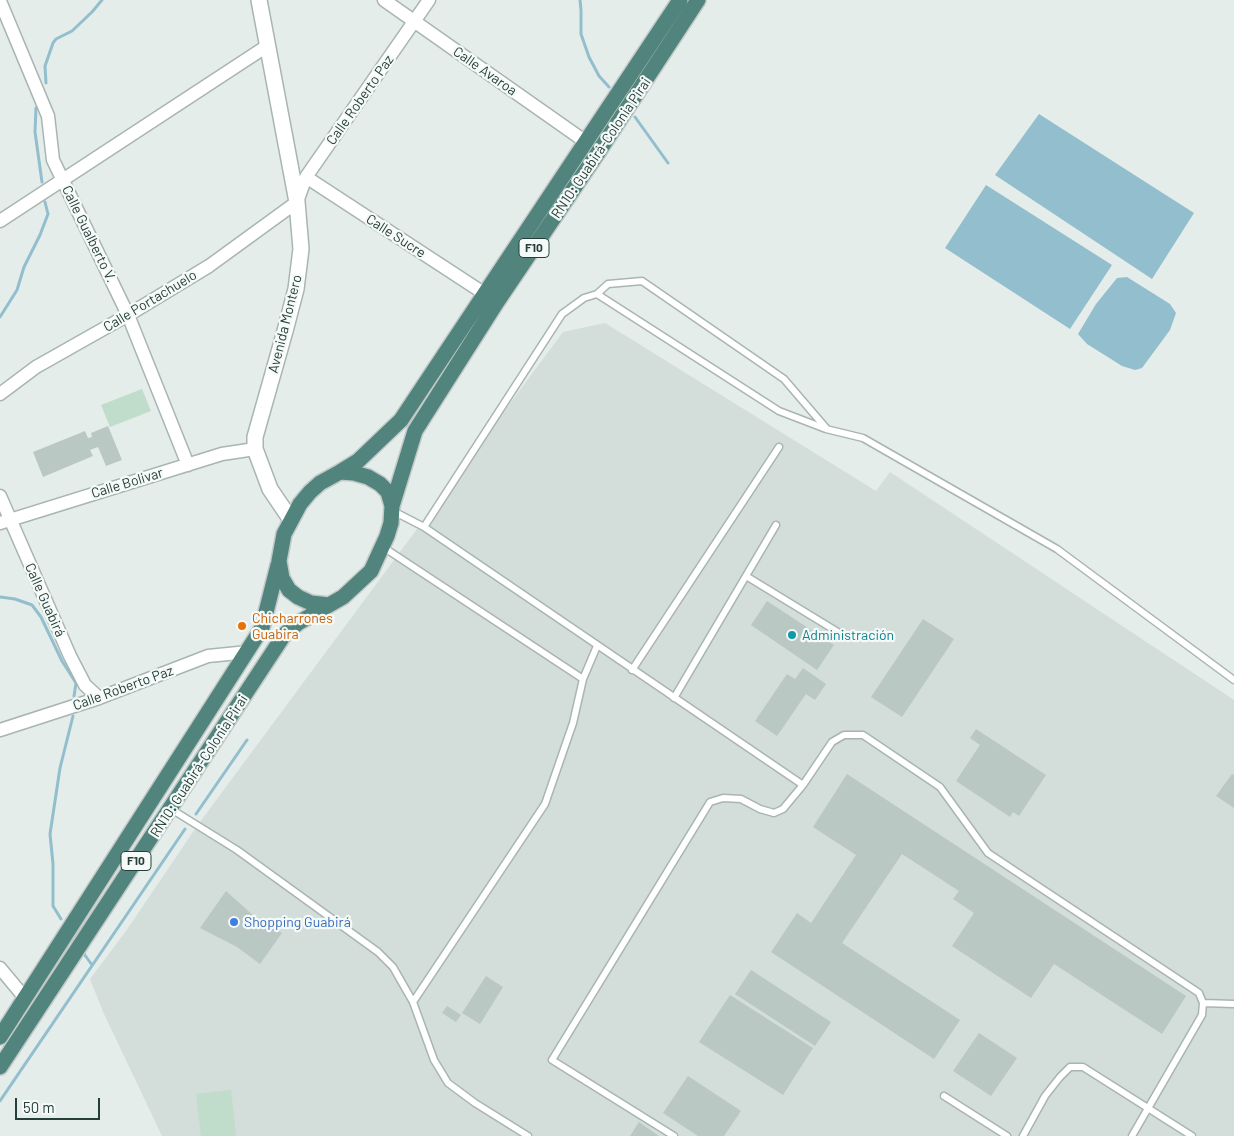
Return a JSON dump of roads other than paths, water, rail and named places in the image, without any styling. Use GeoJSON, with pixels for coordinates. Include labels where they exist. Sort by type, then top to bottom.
{"type":"FeatureCollection","features":[{"type":"Feature","properties":{"kind":"highway","name":"RN10: Guabirá-Colonia Pirai"},"geometry":{"type":"LineString","coordinates":[[340,472],[358,461],[401,420],[680,0]]}},
{"type":"Feature","properties":{"kind":"highway","name":"RN10: Guabirá-Colonia Pirai"},"geometry":{"type":"LineString","coordinates":[[392,508],[415,431],[497,302],[600,151],[698,0]]}},
{"type":"Feature","properties":{"kind":"highway"},"geometry":{"type":"LineString","coordinates":[[340,472],[368,477],[380,484],[388,492],[392,508]]}},
{"type":"Feature","properties":{"kind":"highway","name":"F10"},"geometry":{"type":"LineString","coordinates":[[340,472],[320,483],[310,492],[290,520],[284,534],[279,561],[282,578],[289,590],[298,597],[311,603],[329,605],[357,586],[371,571],[383,547],[391,522],[392,508]]}},
{"type":"Feature","properties":{"kind":"highway","name":"RN10: Guabirá-Colonia Pirai"},"geometry":{"type":"LineString","coordinates":[[0,1037],[248,652],[262,628],[279,561]]}},
{"type":"Feature","properties":{"kind":"highway","name":"RN10: Guabirá-Colonia Pirai"},"geometry":{"type":"LineString","coordinates":[[0,1067],[284,634],[298,623],[329,605]]}},
{"type":"Feature","properties":{"kind":"street","name":"Avenida Montero"},"geometry":{"type":"LineString","coordinates":[[259,0],[297,202],[300,249],[296,289],[286,332],[255,437],[255,450],[270,489],[290,520]]}},
{"type":"Feature","properties":{"kind":"street","name":"Calle Avaroa"},"geometry":{"type":"LineString","coordinates":[[384,0],[586,142]]}},
{"type":"Feature","properties":{"kind":"street","name":"Calle Roberto Paz"},"geometry":{"type":"LineString","coordinates":[[297,202],[306,178],[429,0]]}},
{"type":"Feature","properties":{"kind":"street","name":"Calle Gualberto V."},"geometry":{"type":"LineString","coordinates":[[0,1],[48,116],[53,160],[128,315],[188,465]]}},
{"type":"Feature","properties":{"kind":"street"},"geometry":{"type":"LineString","coordinates":[[0,221],[267,46]]}},
{"type":"Feature","properties":{"kind":"street","name":"Calle Sucre"},"geometry":{"type":"LineString","coordinates":[[306,178],[485,294]]}},
{"type":"Feature","properties":{"kind":"street","name":"Calle Portachuelo"},"geometry":{"type":"LineString","coordinates":[[0,394],[36,367],[209,266],[297,202]]}},
{"type":"Feature","properties":{"kind":"street","name":"Calle Bolivar"},"geometry":{"type":"LineString","coordinates":[[5,522],[222,454],[255,450]]}},
{"type":"Feature","properties":{"kind":"street","name":"Calle Guabirá"},"geometry":{"type":"LineString","coordinates":[[0,496],[5,522],[81,678],[85,685],[99,698]]}},
{"type":"Feature","properties":{"kind":"street","name":"Calle Roberto Paz"},"geometry":{"type":"LineString","coordinates":[[0,730],[99,698],[208,656],[248,652]]}},
{"type":"Feature","properties":{"kind":"street"},"geometry":{"type":"LineString","coordinates":[[0,968],[25,998]]}},
{"type":"Feature","properties":{"kind":"lane"},"geometry":{"type":"LineString","coordinates":[[424,528],[562,314],[584,298],[598,294],[608,284],[642,281],[784,379],[826,429]]}},
{"type":"Feature","properties":{"kind":"lane"},"geometry":{"type":"LineString","coordinates":[[598,294],[779,411],[826,429],[863,438],[1058,549],[1234,680]]}},
{"type":"Feature","properties":{"kind":"lane"},"geometry":{"type":"LineString","coordinates":[[632,670],[778,447]]}},
{"type":"Feature","properties":{"kind":"lane"},"geometry":{"type":"LineString","coordinates":[[392,508],[803,786]]}},
{"type":"Feature","properties":{"kind":"lane"},"geometry":{"type":"LineString","coordinates":[[674,698],[776,525]]}},
{"type":"Feature","properties":{"kind":"lane"},"geometry":{"type":"LineString","coordinates":[[383,547],[583,679]]}},
{"type":"Feature","properties":{"kind":"lane"},"geometry":{"type":"LineString","coordinates":[[746,576],[842,634]]}},
{"type":"Feature","properties":{"kind":"lane"},"geometry":{"type":"LineString","coordinates":[[413,1002],[545,804],[573,723],[583,679],[598,646]]}},
{"type":"Feature","properties":{"kind":"lane"},"geometry":{"type":"LineString","coordinates":[[674,1136],[552,1060],[710,802],[723,798],[741,800],[760,809],[774,812],[783,809],[803,786],[832,742],[844,735],[864,736],[940,787],[988,853],[1199,992],[1203,1003],[1202,1015],[1132,1136]]}},
{"type":"Feature","properties":{"kind":"lane"},"geometry":{"type":"LineString","coordinates":[[171,809],[237,850],[378,952],[393,967],[413,1002],[434,1060],[448,1083],[475,1103],[528,1136]]}},
{"type":"Feature","properties":{"kind":"lane"},"geometry":{"type":"LineString","coordinates":[[1203,1003],[1234,1004]]}},
{"type":"Feature","properties":{"kind":"lane"},"geometry":{"type":"LineString","coordinates":[[1023,1136],[1045,1096],[1070,1067],[1082,1067],[1192,1136]]}},
{"type":"Feature","properties":{"kind":"lane"},"geometry":{"type":"LineString","coordinates":[[944,1096],[1007,1136]]}},
{"type":"Feature","properties":{"kind":"water"},"geometry":{"type":"Polygon","coordinates":[[[1039,114],[1194,213],[1152,279],[995,175],[1039,114]]]}},
{"type":"Feature","properties":{"kind":"water"},"geometry":{"type":"Polygon","coordinates":[[[986,185],[1112,265],[1070,329],[945,248],[986,185]]]}},
{"type":"Feature","properties":{"kind":"water"},"geometry":{"type":"Polygon","coordinates":[[[1127,277],[1170,304],[1176,313],[1170,330],[1142,368],[1135,370],[1122,366],[1087,344],[1078,334],[1096,304],[1117,278],[1127,277]]]}},
{"type":"Feature","properties":{"kind":"waterway"},"geometry":{"type":"LineString","coordinates":[[46,83],[45,66],[53,43],[56,39],[72,31],[102,0]]}},
{"type":"Feature","properties":{"kind":"waterway"},"geometry":{"type":"LineString","coordinates":[[580,0],[581,34],[589,57],[599,76],[609,87]]}},
{"type":"Feature","properties":{"kind":"waterway"},"geometry":{"type":"LineString","coordinates":[[36,108],[35,132],[42,182]]}},
{"type":"Feature","properties":{"kind":"waterway"},"geometry":{"type":"LineString","coordinates":[[635,117],[668,163]]}},
{"type":"Feature","properties":{"kind":"waterway"},"geometry":{"type":"LineString","coordinates":[[0,317],[17,290],[24,267],[40,235],[48,214],[45,202]]}},
{"type":"Feature","properties":{"kind":"waterway"},"geometry":{"type":"LineString","coordinates":[[0,597],[15,599],[32,605],[41,617],[62,661],[76,683],[74,696]]}},
{"type":"Feature","properties":{"kind":"waterway"},"geometry":{"type":"LineString","coordinates":[[61,919],[53,906],[53,864],[50,834],[60,768],[73,716]]}},
{"type":"Feature","properties":{"kind":"waterway"},"geometry":{"type":"LineString","coordinates":[[196,814],[247,740]]}},
{"type":"Feature","properties":{"kind":"waterway"},"geometry":{"type":"LineString","coordinates":[[0,1101],[185,829]]}},
{"type":"Feature","properties":{"kind":"waterway"},"geometry":{"type":"LineString","coordinates":[[82,951],[92,965]]}},
{"type":"Feature","properties":{"kind":"place","name":"Chicharrones Guabira"},"geometry":{"type":"Point","coordinates":[242,626]}},
{"type":"Feature","properties":{"kind":"place","name":"Administración"},"geometry":{"type":"Point","coordinates":[792,635]}},
{"type":"Feature","properties":{"kind":"place","name":"Shopping Guabirá"},"geometry":{"type":"Point","coordinates":[234,922]}}]}
